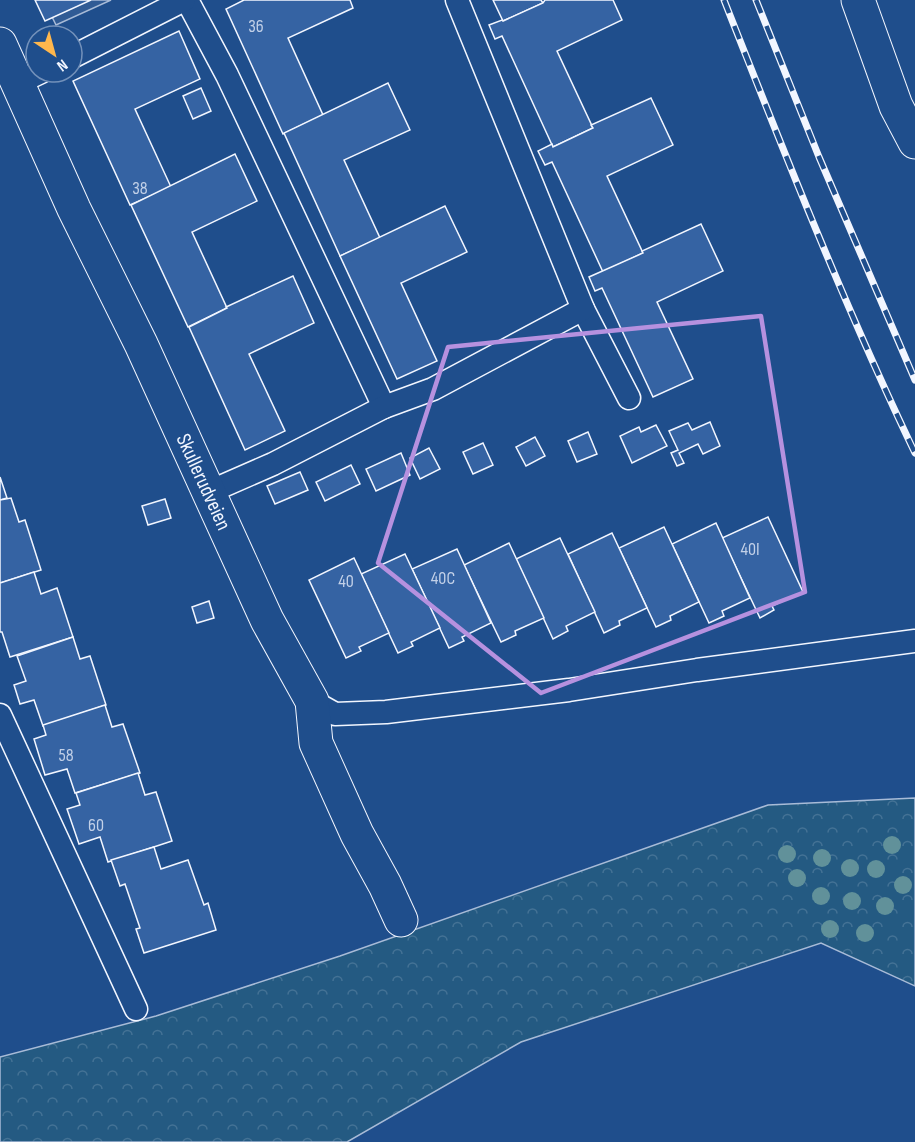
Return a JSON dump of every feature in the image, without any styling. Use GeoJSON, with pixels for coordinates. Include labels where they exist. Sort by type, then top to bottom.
{"type":"FeatureCollection","features":[{"type":"Feature","properties":{"kind":"street"},"geometry":{"type":"LineString","coordinates":[[858,0],[896,106],[915,142]]}},
{"type":"Feature","properties":{"kind":"street","name":"Skullerudveien"},"geometry":{"type":"LineString","coordinates":[[0,44],[24,72]]}},
{"type":"Feature","properties":{"kind":"street","name":"Skullerudveien"},"geometry":{"type":"LineString","coordinates":[[31,84],[74,209],[141,344],[267,621],[312,701],[316,743],[357,834],[401,920]]}},
{"type":"Feature","properties":{"kind":"lane"},"geometry":{"type":"LineString","coordinates":[[84,51],[186,0],[227,75],[384,407]]}},
{"type":"Feature","properties":{"kind":"lane"},"geometry":{"type":"LineString","coordinates":[[457,0],[583,309],[629,398]]}},
{"type":"Feature","properties":{"kind":"lane"},"geometry":{"type":"LineString","coordinates":[[209,492],[273,464],[384,407],[433,390],[583,309]]}},
{"type":"Feature","properties":{"kind":"lane"},"geometry":{"type":"LineString","coordinates":[[312,701],[335,714],[386,712],[569,690],[697,670],[915,641]]}},
{"type":"Feature","properties":{"kind":"lane"},"geometry":{"type":"LineString","coordinates":[[0,715],[136,1009]]}},
{"type":"Feature","properties":{"kind":"highlighted area"},"geometry":{"type":"Polygon","coordinates":[[[761,316],[805,592],[541,693],[378,563],[448,347],[761,316]]]}},
{"type":"Feature","properties":{"kind":"green space"},"geometry":{"type":"Polygon","coordinates":[[[915,798],[915,986],[821,943],[521,1042],[347,1142],[0,1142],[0,1057],[156,1016],[340,956],[768,805],[915,798]]]}},
{"type":"Feature","properties":{"kind":"shaded area"},"geometry":{"type":"Polygon","coordinates":[[[44,0],[111,0],[58,24],[56,24],[44,0]]]}},
{"type":"Feature","properties":{"kind":"building"},"geometry":{"type":"Polygon","coordinates":[[[35,0],[91,0],[45,21],[35,0]]]}},
{"type":"Feature","properties":{"kind":"building"},"geometry":{"type":"Polygon","coordinates":[[[244,0],[350,0],[353,8],[288,38],[323,115],[283,134],[226,9],[244,0]]]}},
{"type":"Feature","properties":{"kind":"building"},"geometry":{"type":"Polygon","coordinates":[[[493,0],[541,0],[543,3],[503,21],[493,0]]]}},
{"type":"Feature","properties":{"kind":"building"},"geometry":{"type":"Polygon","coordinates":[[[545,0],[613,0],[622,20],[557,51],[593,128],[553,147],[502,36],[495,39],[489,25],[503,21],[545,0]]]}},
{"type":"Feature","properties":{"kind":"building"},"geometry":{"type":"Polygon","coordinates":[[[179,31],[200,79],[135,109],[171,187],[130,205],[74,84],[84,84],[84,76],[179,31]]]}},
{"type":"Feature","properties":{"kind":"building"},"geometry":{"type":"Polygon","coordinates":[[[388,83],[410,130],[344,160],[380,238],[340,256],[284,133],[388,83]]]}},
{"type":"Feature","properties":{"kind":"building"},"geometry":{"type":"Polygon","coordinates":[[[201,88],[211,111],[193,119],[183,96],[201,88]]]}},
{"type":"Feature","properties":{"kind":"building"},"geometry":{"type":"Polygon","coordinates":[[[651,98],[673,145],[607,176],[643,253],[603,272],[552,162],[545,165],[538,151],[552,144],[553,147],[593,128],[591,125],[651,98]]]}},
{"type":"Feature","properties":{"kind":"building"},"geometry":{"type":"Polygon","coordinates":[[[235,154],[257,201],[192,232],[227,308],[188,327],[131,205],[235,154]]]}},
{"type":"Feature","properties":{"kind":"building"},"geometry":{"type":"Polygon","coordinates":[[[445,206],[467,252],[401,283],[437,361],[397,379],[340,256],[445,206]]]}},
{"type":"Feature","properties":{"kind":"building"},"geometry":{"type":"Polygon","coordinates":[[[701,224],[723,271],[657,302],[693,379],[653,397],[602,288],[595,291],[589,277],[701,224]]]}},
{"type":"Feature","properties":{"kind":"building"},"geometry":{"type":"Polygon","coordinates":[[[293,276],[314,323],[249,354],[285,431],[245,450],[189,327],[293,276]]]}},
{"type":"Feature","properties":{"kind":"building"},"geometry":{"type":"Polygon","coordinates":[[[710,422],[720,446],[703,454],[698,444],[679,453],[684,463],[677,466],[671,453],[678,450],[669,431],[688,423],[692,430],[710,422]]]}},
{"type":"Feature","properties":{"kind":"building"},"geometry":{"type":"Polygon","coordinates":[[[656,425],[667,446],[632,463],[620,436],[639,427],[641,432],[656,425]]]}},
{"type":"Feature","properties":{"kind":"building"},"geometry":{"type":"Polygon","coordinates":[[[588,432],[597,454],[577,462],[568,441],[588,432]]]}},
{"type":"Feature","properties":{"kind":"building"},"geometry":{"type":"Polygon","coordinates":[[[535,437],[545,456],[526,466],[516,447],[535,437]]]}},
{"type":"Feature","properties":{"kind":"building"},"geometry":{"type":"Polygon","coordinates":[[[483,443],[493,465],[473,474],[463,452],[483,443]]]}},
{"type":"Feature","properties":{"kind":"building"},"geometry":{"type":"Polygon","coordinates":[[[429,448],[440,469],[420,479],[410,458],[429,448]]]}},
{"type":"Feature","properties":{"kind":"building"},"geometry":{"type":"Polygon","coordinates":[[[401,453],[410,475],[376,491],[366,469],[401,453]]]}},
{"type":"Feature","properties":{"kind":"building"},"geometry":{"type":"Polygon","coordinates":[[[351,465],[360,484],[325,501],[316,482],[351,465]]]}},
{"type":"Feature","properties":{"kind":"building"},"geometry":{"type":"Polygon","coordinates":[[[300,472],[308,490],[275,504],[267,486],[300,472]]]}},
{"type":"Feature","properties":{"kind":"building"},"geometry":{"type":"Polygon","coordinates":[[[0,477],[7,498],[0,500],[0,477]]]}},
{"type":"Feature","properties":{"kind":"building"},"geometry":{"type":"Polygon","coordinates":[[[11,498],[19,522],[25,520],[41,570],[0,583],[0,500],[11,498]]]}},
{"type":"Feature","properties":{"kind":"building"},"geometry":{"type":"Polygon","coordinates":[[[165,499],[171,518],[148,525],[142,506],[165,499]]]}},
{"type":"Feature","properties":{"kind":"building"},"geometry":{"type":"Polygon","coordinates":[[[768,517],[803,592],[772,606],[774,610],[760,618],[722,538],[768,517]]]}},
{"type":"Feature","properties":{"kind":"building"},"geometry":{"type":"Polygon","coordinates":[[[716,523],[750,598],[722,611],[724,616],[709,623],[672,544],[716,523]]]}},
{"type":"Feature","properties":{"kind":"building"},"geometry":{"type":"Polygon","coordinates":[[[664,527],[699,602],[670,616],[671,620],[656,627],[619,548],[664,527]]]}},
{"type":"Feature","properties":{"kind":"building"},"geometry":{"type":"Polygon","coordinates":[[[612,533],[647,608],[619,621],[620,625],[604,633],[568,554],[612,533]]]}},
{"type":"Feature","properties":{"kind":"building"},"geometry":{"type":"Polygon","coordinates":[[[560,538],[595,612],[566,626],[568,631],[553,639],[516,559],[560,538]]]}},
{"type":"Feature","properties":{"kind":"building"},"geometry":{"type":"Polygon","coordinates":[[[509,543],[544,618],[515,631],[516,635],[501,642],[464,565],[509,543]]]}},
{"type":"Feature","properties":{"kind":"building"},"geometry":{"type":"Polygon","coordinates":[[[457,549],[491,623],[462,637],[464,641],[449,648],[412,569],[457,549]]]}},
{"type":"Feature","properties":{"kind":"building"},"geometry":{"type":"Polygon","coordinates":[[[405,554],[440,628],[411,642],[413,646],[398,653],[361,574],[405,554]]]}},
{"type":"Feature","properties":{"kind":"building"},"geometry":{"type":"Polygon","coordinates":[[[354,558],[389,633],[359,647],[361,651],[346,658],[309,580],[354,558]]]}},
{"type":"Feature","properties":{"kind":"building"},"geometry":{"type":"Polygon","coordinates":[[[34,572],[41,594],[57,588],[73,637],[10,657],[2,632],[0,632],[0,583],[34,572]]]}},
{"type":"Feature","properties":{"kind":"building"},"geometry":{"type":"Polygon","coordinates":[[[209,601],[214,618],[197,623],[192,607],[209,601]]]}},
{"type":"Feature","properties":{"kind":"building"},"geometry":{"type":"Polygon","coordinates":[[[73,637],[80,659],[90,656],[106,705],[43,726],[34,700],[20,704],[14,685],[26,681],[17,656],[73,637]]]}},
{"type":"Feature","properties":{"kind":"building"},"geometry":{"type":"Polygon","coordinates":[[[105,705],[112,727],[123,724],[140,773],[75,793],[67,769],[45,775],[34,739],[46,735],[43,725],[105,705]]]}},
{"type":"Feature","properties":{"kind":"building"},"geometry":{"type":"Polygon","coordinates":[[[138,773],[145,795],[156,792],[172,841],[108,862],[100,837],[79,844],[67,809],[80,805],[76,793],[138,773]]]}},
{"type":"Feature","properties":{"kind":"building"},"geometry":{"type":"Polygon","coordinates":[[[154,847],[161,869],[188,860],[204,905],[208,903],[216,930],[144,953],[136,929],[140,928],[125,884],[120,886],[111,860],[154,847]]]}},
{"type":"Feature","properties":{"kind":"railway"},"geometry":{"type":"LineString","coordinates":[[724,0],[839,285],[915,453]]}},
{"type":"Feature","properties":{"kind":"railway"},"geometry":{"type":"LineString","coordinates":[[756,0],[819,157],[915,380]]}}]}
